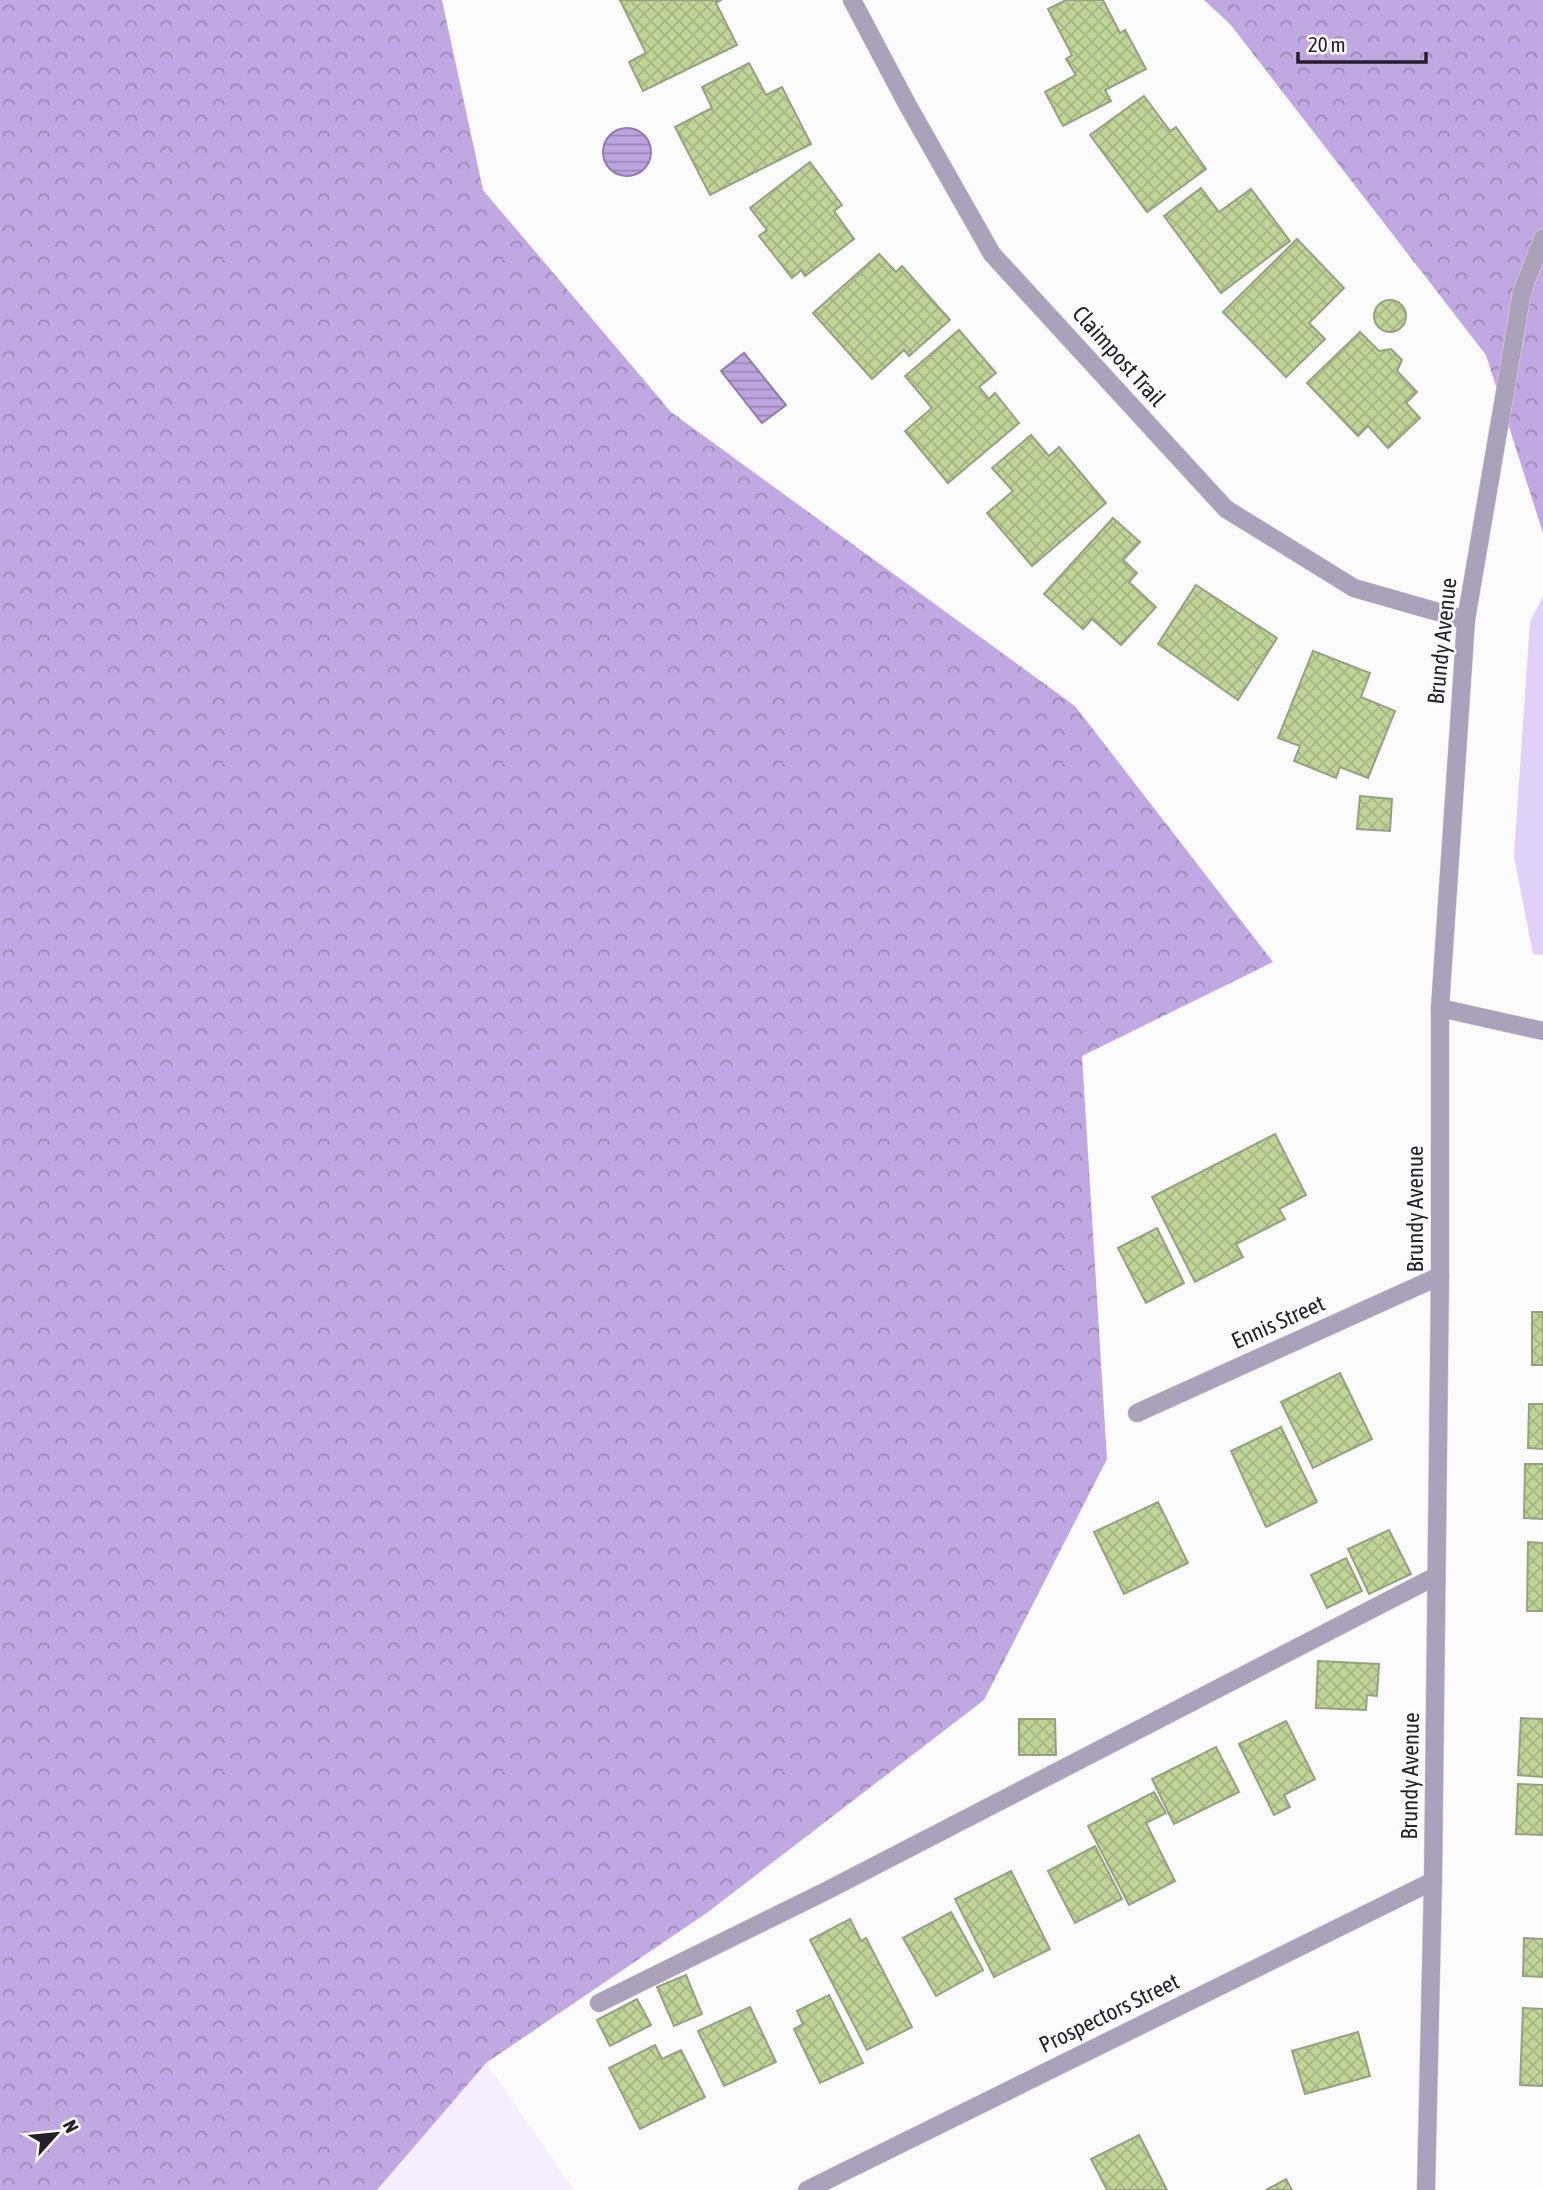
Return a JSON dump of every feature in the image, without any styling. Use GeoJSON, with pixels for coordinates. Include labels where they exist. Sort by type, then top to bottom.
{"type":"FeatureCollection","features":[{"type":"Feature","properties":{"kind":"street","name":"Claimpost Trail"},"geometry":{"type":"LineString","coordinates":[[852,0],[992,254],[1226,509],[1353,588],[1466,620]]}},
{"type":"Feature","properties":{"kind":"street","name":"Brundy Avenue"},"geometry":{"type":"LineString","coordinates":[[1426,2187],[1433,1881],[1440,1276],[1440,1008],[1466,620],[1522,292],[1543,238]]}},
{"type":"Feature","properties":{"kind":"street"},"geometry":{"type":"LineString","coordinates":[[1440,1008],[1543,1031]]}},
{"type":"Feature","properties":{"kind":"street","name":"Ennis Street"},"geometry":{"type":"LineString","coordinates":[[1137,1413],[1440,1276]]}},
{"type":"Feature","properties":{"kind":"street"},"geometry":{"type":"LineString","coordinates":[[599,2003],[828,1890],[1436,1576]]}},
{"type":"Feature","properties":{"kind":"street","name":"Prospectors Street"},"geometry":{"type":"LineString","coordinates":[[807,2190],[1433,1881]]}},
{"type":"Feature","properties":{"kind":"street"},"geometry":{"type":"LineString","coordinates":[[1408,2190],[1426,2187]]}},
{"type":"Feature","properties":{"kind":"shaded area"},"geometry":{"type":"Polygon","coordinates":[[[627,128],[644,135],[651,152],[644,169],[627,176],[610,169],[603,152],[610,135],[627,128]]]}},
{"type":"Feature","properties":{"kind":"shaded area"},"geometry":{"type":"Polygon","coordinates":[[[744,353],[786,405],[762,423],[721,371],[744,353]]]}},
{"type":"Feature","properties":{"kind":"shaded area"},"geometry":{"type":"Polygon","coordinates":[[[1543,596],[1543,955],[1533,954],[1514,856],[1530,622],[1543,596]]]}},
{"type":"Feature","properties":{"kind":"shaded area"},"geometry":{"type":"Polygon","coordinates":[[[486,2063],[574,2190],[377,2190],[486,2063]]]}},
{"type":"Feature","properties":{"kind":"green space"},"geometry":{"type":"Polygon","coordinates":[[[0,0],[442,0],[483,190],[671,412],[1075,706],[1273,962],[1082,1056],[1107,1459],[984,1700],[708,1912],[486,2063],[377,2190],[0,2190],[0,0]]]}},
{"type":"Feature","properties":{"kind":"green space"},"geometry":{"type":"Polygon","coordinates":[[[1204,0],[1543,0],[1543,533],[1486,355],[1230,24],[1204,0]]]}},
{"type":"Feature","properties":{"kind":"building"},"geometry":{"type":"Polygon","coordinates":[[[620,0],[721,0],[716,3],[737,45],[643,91],[629,62],[646,53],[620,0]]]}},
{"type":"Feature","properties":{"kind":"building"},"geometry":{"type":"Polygon","coordinates":[[[1066,0],[1103,0],[1120,33],[1125,30],[1146,69],[1105,90],[1111,101],[1063,126],[1045,92],[1076,75],[1066,59],[1072,55],[1048,9],[1066,0]]]}},
{"type":"Feature","properties":{"kind":"building"},"geometry":{"type":"Polygon","coordinates":[[[749,63],[766,95],[782,87],[811,144],[710,195],[675,127],[712,108],[702,87],[749,63]]]}},
{"type":"Feature","properties":{"kind":"building"},"geometry":{"type":"Polygon","coordinates":[[[1144,96],[1170,131],[1176,127],[1206,169],[1147,212],[1090,135],[1144,96]]]}},
{"type":"Feature","properties":{"kind":"building"},"geometry":{"type":"Polygon","coordinates":[[[810,162],[842,205],[834,211],[854,239],[805,276],[801,270],[792,278],[759,236],[767,230],[750,208],[810,162]]]}},
{"type":"Feature","properties":{"kind":"building"},"geometry":{"type":"Polygon","coordinates":[[[1201,188],[1219,212],[1251,189],[1290,241],[1221,293],[1164,216],[1201,188]]]}},
{"type":"Feature","properties":{"kind":"building"},"geometry":{"type":"Polygon","coordinates":[[[1297,239],[1344,288],[1309,323],[1325,339],[1286,377],[1223,312],[1297,239]]]}},
{"type":"Feature","properties":{"kind":"building"},"geometry":{"type":"Polygon","coordinates":[[[879,254],[896,272],[902,266],[950,320],[909,356],[904,350],[872,379],[813,313],[879,254]]]}},
{"type":"Feature","properties":{"kind":"building"},"geometry":{"type":"Polygon","coordinates":[[[1390,300],[1402,304],[1406,316],[1402,328],[1390,332],[1378,328],[1374,316],[1378,304],[1390,300]]]}},
{"type":"Feature","properties":{"kind":"building"},"geometry":{"type":"Polygon","coordinates":[[[959,330],[996,373],[979,387],[989,399],[995,393],[1019,423],[948,483],[905,431],[932,408],[905,376],[959,330]]]}},
{"type":"Feature","properties":{"kind":"building"},"geometry":{"type":"Polygon","coordinates":[[[1360,332],[1379,351],[1391,349],[1402,360],[1397,371],[1417,392],[1406,403],[1420,418],[1388,448],[1368,426],[1358,436],[1307,383],[1360,332]]]}},
{"type":"Feature","properties":{"kind":"building"},"geometry":{"type":"Polygon","coordinates":[[[1031,435],[1049,456],[1059,447],[1106,503],[1032,566],[987,513],[1013,491],[992,468],[1031,435]]]}},
{"type":"Feature","properties":{"kind":"building"},"geometry":{"type":"Polygon","coordinates":[[[1113,518],[1140,542],[1123,560],[1137,573],[1129,582],[1156,607],[1121,645],[1092,619],[1083,629],[1044,594],[1113,518]]]}},
{"type":"Feature","properties":{"kind":"building"},"geometry":{"type":"Polygon","coordinates":[[[1196,585],[1277,638],[1238,700],[1158,644],[1196,585]]]}},
{"type":"Feature","properties":{"kind":"building"},"geometry":{"type":"Polygon","coordinates":[[[1313,651],[1370,673],[1361,697],[1395,711],[1368,778],[1340,767],[1336,778],[1294,761],[1300,746],[1278,738],[1313,651]]]}},
{"type":"Feature","properties":{"kind":"building"},"geometry":{"type":"Polygon","coordinates":[[[1360,796],[1392,799],[1390,831],[1357,829],[1360,796]]]}},
{"type":"Feature","properties":{"kind":"building"},"geometry":{"type":"Polygon","coordinates":[[[1275,1134],[1306,1195],[1279,1209],[1285,1219],[1236,1244],[1243,1257],[1195,1282],[1152,1197],[1275,1134]]]}},
{"type":"Feature","properties":{"kind":"building"},"geometry":{"type":"Polygon","coordinates":[[[1157,1228],[1184,1283],[1146,1303],[1118,1248],[1157,1228]]]}},
{"type":"Feature","properties":{"kind":"building"},"geometry":{"type":"Polygon","coordinates":[[[1532,1312],[1543,1312],[1543,1365],[1532,1365],[1532,1312]]]}},
{"type":"Feature","properties":{"kind":"building"},"geometry":{"type":"Polygon","coordinates":[[[1340,1373],[1372,1439],[1313,1468],[1281,1402],[1340,1373]]]}},
{"type":"Feature","properties":{"kind":"building"},"geometry":{"type":"Polygon","coordinates":[[[1529,1404],[1543,1404],[1543,1449],[1528,1448],[1529,1404]]]}},
{"type":"Feature","properties":{"kind":"building"},"geometry":{"type":"Polygon","coordinates":[[[1281,1427],[1317,1502],[1266,1527],[1231,1451],[1281,1427]]]}},
{"type":"Feature","properties":{"kind":"building"},"geometry":{"type":"Polygon","coordinates":[[[1525,1464],[1543,1464],[1543,1519],[1524,1518],[1525,1464]]]}},
{"type":"Feature","properties":{"kind":"building"},"geometry":{"type":"Polygon","coordinates":[[[1158,1502],[1188,1563],[1124,1594],[1094,1532],[1158,1502]]]}},
{"type":"Feature","properties":{"kind":"building"},"geometry":{"type":"Polygon","coordinates":[[[1389,1530],[1411,1574],[1369,1594],[1348,1549],[1389,1530]]]}},
{"type":"Feature","properties":{"kind":"building"},"geometry":{"type":"Polygon","coordinates":[[[1528,1542],[1543,1543],[1543,1611],[1527,1611],[1528,1542]]]}},
{"type":"Feature","properties":{"kind":"building"},"geometry":{"type":"Polygon","coordinates":[[[1346,1558],[1362,1591],[1327,1608],[1311,1575],[1346,1558]]]}},
{"type":"Feature","properties":{"kind":"building"},"geometry":{"type":"Polygon","coordinates":[[[1318,1661],[1379,1664],[1377,1696],[1367,1695],[1366,1710],[1316,1708],[1318,1661]]]}},
{"type":"Feature","properties":{"kind":"building"},"geometry":{"type":"Polygon","coordinates":[[[1521,1718],[1543,1719],[1543,1777],[1518,1775],[1521,1718]]]}},
{"type":"Feature","properties":{"kind":"building"},"geometry":{"type":"Polygon","coordinates":[[[1019,1719],[1055,1719],[1056,1755],[1019,1755],[1019,1719]]]}},
{"type":"Feature","properties":{"kind":"building"},"geometry":{"type":"Polygon","coordinates":[[[1286,1721],[1315,1779],[1284,1795],[1290,1807],[1274,1815],[1239,1744],[1286,1721]]]}},
{"type":"Feature","properties":{"kind":"building"},"geometry":{"type":"Polygon","coordinates":[[[1216,1747],[1239,1792],[1174,1824],[1152,1779],[1216,1747]]]}},
{"type":"Feature","properties":{"kind":"building"},"geometry":{"type":"Polygon","coordinates":[[[1518,1784],[1543,1785],[1543,1835],[1516,1834],[1518,1784]]]}},
{"type":"Feature","properties":{"kind":"building"},"geometry":{"type":"Polygon","coordinates":[[[1154,1792],[1166,1813],[1146,1823],[1175,1881],[1129,1905],[1088,1826],[1154,1792]]]}},
{"type":"Feature","properties":{"kind":"building"},"geometry":{"type":"Polygon","coordinates":[[[1095,1846],[1122,1899],[1075,1923],[1048,1871],[1095,1846]]]}},
{"type":"Feature","properties":{"kind":"building"},"geometry":{"type":"Polygon","coordinates":[[[1011,1871],[1050,1949],[994,1977],[955,1899],[1011,1871]]]}},
{"type":"Feature","properties":{"kind":"building"},"geometry":{"type":"Polygon","coordinates":[[[951,1912],[983,1970],[936,1996],[903,1938],[951,1912]]]}},
{"type":"Feature","properties":{"kind":"building"},"geometry":{"type":"Polygon","coordinates":[[[850,1919],[861,1941],[866,1938],[912,2027],[867,2050],[810,1940],[850,1919]]]}},
{"type":"Feature","properties":{"kind":"building"},"geometry":{"type":"Polygon","coordinates":[[[1524,1938],[1543,1939],[1543,1977],[1523,1976],[1524,1938]]]}},
{"type":"Feature","properties":{"kind":"building"},"geometry":{"type":"Polygon","coordinates":[[[686,1975],[702,2014],[674,2026],[657,1987],[686,1975]]]}},
{"type":"Feature","properties":{"kind":"building"},"geometry":{"type":"Polygon","coordinates":[[[829,1995],[863,2063],[820,2083],[794,2029],[803,2024],[797,2011],[829,1995]]]}},
{"type":"Feature","properties":{"kind":"building"},"geometry":{"type":"Polygon","coordinates":[[[637,1999],[651,2025],[610,2046],[597,2020],[637,1999]]]}},
{"type":"Feature","properties":{"kind":"building"},"geometry":{"type":"Polygon","coordinates":[[[750,2007],[776,2062],[724,2086],[698,2031],[750,2007]]]}},
{"type":"Feature","properties":{"kind":"building"},"geometry":{"type":"Polygon","coordinates":[[[1523,2008],[1543,2009],[1543,2086],[1520,2085],[1523,2008]]]}},
{"type":"Feature","properties":{"kind":"building"},"geometry":{"type":"Polygon","coordinates":[[[1358,2032],[1370,2076],[1305,2094],[1292,2051],[1358,2032]]]}},
{"type":"Feature","properties":{"kind":"building"},"geometry":{"type":"Polygon","coordinates":[[[655,2045],[662,2059],[681,2050],[705,2097],[640,2129],[609,2068],[655,2045]]]}},
{"type":"Feature","properties":{"kind":"building"},"geometry":{"type":"Polygon","coordinates":[[[1139,2135],[1167,2190],[1107,2190],[1091,2159],[1139,2135]]]}},
{"type":"Feature","properties":{"kind":"building"},"geometry":{"type":"Polygon","coordinates":[[[1286,2179],[1292,2190],[1266,2190],[1286,2179]]]}}]}
